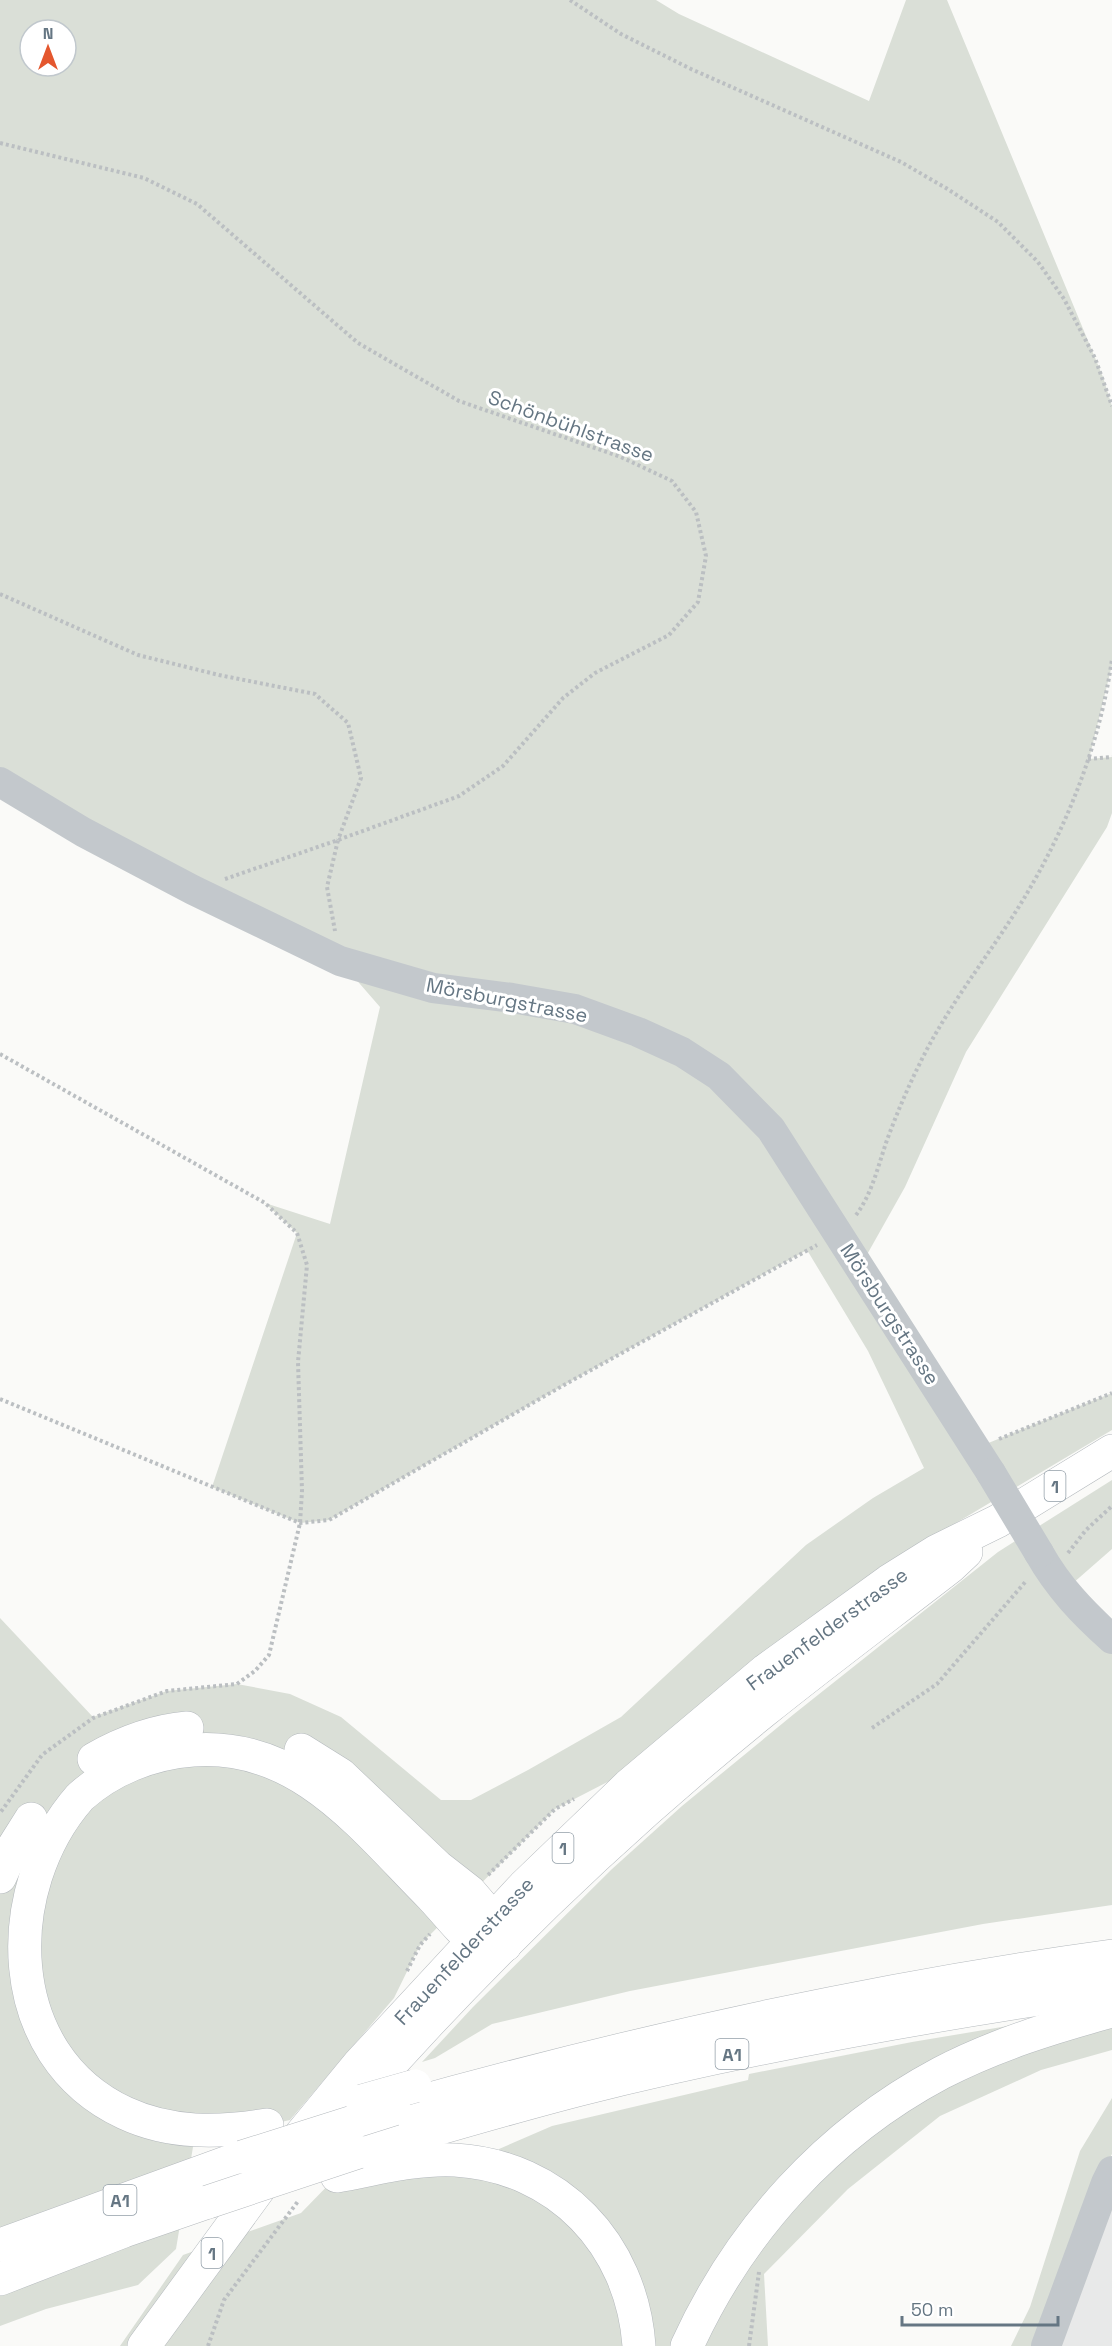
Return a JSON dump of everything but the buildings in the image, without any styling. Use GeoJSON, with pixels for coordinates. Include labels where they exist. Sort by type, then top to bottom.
{"type":"FeatureCollection","features":[{"type":"Feature","properties":{"kind":"main road","name":"Frauenfelderstrasse"},"geometry":{"type":"LineString","coordinates":[[144,2346],[280,2160],[359,2064],[490,1934],[612,1841],[763,1711],[950,1568],[998,1521],[1112,1451]]}},
{"type":"Feature","properties":{"kind":"main road"},"geometry":{"type":"LineString","coordinates":[[0,1877],[14,1846],[41,1805],[83,1766],[121,1744],[150,1734],[187,1728],[222,1727],[267,1736],[295,1747],[325,1764],[360,1793],[438,1867],[470,1892],[490,1934]]}},
{"type":"Feature","properties":{"kind":"main road"},"geometry":{"type":"LineString","coordinates":[[405,2098],[267,2125],[222,2131],[193,2130],[164,2126],[138,2118],[115,2108],[82,2085],[60,2064],[43,2040],[30,2013],[19,1978],[15,1944],[18,1904],[27,1874],[43,1841],[60,1817],[82,1795],[118,1771],[133,1764],[170,1753],[214,1749],[240,1752],[265,1758],[297,1773],[326,1793],[437,1902],[490,1934]]}},
{"type":"Feature","properties":{"kind":"main road","name":"Frauenfelderstrasse"},"geometry":{"type":"LineString","coordinates":[[170,2346],[316,2150],[380,2076],[490,1934]]}},
{"type":"Feature","properties":{"kind":"main road","name":"A1"},"geometry":{"type":"LineString","coordinates":[[0,2245],[110,2203],[405,2098],[780,2013],[923,1986],[1112,1956]]}},
{"type":"Feature","properties":{"kind":"main road","name":"A1"},"geometry":{"type":"LineString","coordinates":[[0,2279],[208,2202],[358,2152],[581,2089],[734,2054],[940,2014],[1112,1988]]}},
{"type":"Feature","properties":{"kind":"main road"},"geometry":{"type":"LineString","coordinates":[[687,2346],[728,2269],[762,2222],[816,2163],[858,2127],[920,2086],[984,2053],[1112,2010]]}},
{"type":"Feature","properties":{"kind":"main road"},"geometry":{"type":"LineString","coordinates":[[208,2202],[407,2163],[453,2160],[500,2167],[539,2183],[574,2208],[607,2246],[629,2292],[639,2346]]}},
{"type":"Feature","properties":{"kind":"street","name":"Mörsburgstrasse"},"geometry":{"type":"LineString","coordinates":[[0,782],[83,832],[340,962],[433,988],[575,1009],[638,1032],[682,1052],[719,1076],[771,1128],[983,1461],[1051,1555],[1074,1603],[1112,1639]]}},
{"type":"Feature","properties":{"kind":"street"},"geometry":{"type":"LineString","coordinates":[[1046,2346],[1112,2171]]}},
{"type":"Feature","properties":{"kind":"path"},"geometry":{"type":"LineString","coordinates":[[570,0],[621,34],[691,69],[901,162],[998,222],[1038,262],[1064,299],[1095,358],[1112,406]]}},
{"type":"Feature","properties":{"kind":"path","name":"Schönbühlstrasse"},"geometry":{"type":"LineString","coordinates":[[0,143],[144,178],[196,204],[358,343],[459,401],[621,457],[672,481],[696,512],[706,556],[698,602],[669,635],[595,673],[563,698],[503,766],[459,796],[194,890]]}},
{"type":"Feature","properties":{"kind":"path"},"geometry":{"type":"LineString","coordinates":[[0,594],[138,655],[219,675],[315,694],[348,723],[362,778],[338,840],[327,887],[340,962]]}},
{"type":"Feature","properties":{"kind":"path"},"geometry":{"type":"LineString","coordinates":[[0,1400],[300,1523],[329,1520],[564,1385],[838,1234],[858,1213],[867,1197],[898,1112],[933,1038],[1037,875],[1069,810],[1088,759],[1112,659]]}},
{"type":"Feature","properties":{"kind":"path"},"geometry":{"type":"LineString","coordinates":[[1088,759],[1112,757]]}},
{"type":"Feature","properties":{"kind":"path"},"geometry":{"type":"LineString","coordinates":[[0,1054],[265,1203],[297,1233],[307,1266],[298,1362],[302,1491],[300,1523],[269,1655],[255,1671],[237,1684],[167,1691],[93,1718],[42,1755],[0,1813]]}},
{"type":"Feature","properties":{"kind":"path"},"geometry":{"type":"LineString","coordinates":[[983,1461],[1112,1393]]}},
{"type":"Feature","properties":{"kind":"path"},"geometry":{"type":"LineString","coordinates":[[872,1728],[937,1684],[1051,1555],[1086,1530],[1112,1506]]}},
{"type":"Feature","properties":{"kind":"path"},"geometry":{"type":"LineString","coordinates":[[208,2346],[224,2300],[300,2199]]}},
{"type":"Feature","properties":{"kind":"path"},"geometry":{"type":"LineString","coordinates":[[749,2346],[759,2271]]}},
{"type":"Feature","properties":{"kind":"shaded area"},"geometry":{"type":"Polygon","coordinates":[[[0,0],[656,0],[679,14],[869,101],[906,0],[947,0],[1103,377],[1112,406],[1112,665],[1089,759],[1112,757],[1112,813],[1107,827],[966,1052],[905,1187],[860,1267],[976,1448],[1112,1393],[1112,1430],[956,1523],[862,1584],[621,1775],[555,1809],[420,1945],[394,1998],[290,2120],[194,2141],[176,2249],[138,2285],[46,2309],[0,2326],[0,1618],[93,1717],[167,1691],[237,1684],[290,1694],[341,1717],[441,1800],[471,1800],[621,1717],[806,1545],[873,1498],[924,1468],[868,1351],[807,1250],[564,1385],[329,1520],[300,1523],[212,1487],[297,1233],[265,1203],[330,1224],[380,1007],[340,961],[0,782],[0,0]]]}},
{"type":"Feature","properties":{"kind":"shaded area"},"geometry":{"type":"Polygon","coordinates":[[[1112,1480],[1112,1549],[1064,1591],[1112,1639],[1112,1905],[983,1924],[630,1991],[492,2024],[435,2058],[422,2062],[473,2007],[612,1869],[682,1806],[998,1552],[1112,1480]]]}},
{"type":"Feature","properties":{"kind":"shaded area"},"geometry":{"type":"Polygon","coordinates":[[[1020,2024],[866,2137],[945,2086],[1016,2055],[1112,2026],[1112,2050],[1041,2070],[940,2116],[848,2189],[764,2274],[768,2346],[120,2346],[183,2255],[301,2213],[337,2176],[500,2167],[499,2149],[552,2126],[748,2080],[749,2074],[912,2042],[1020,2024]]]}},
{"type":"Feature","properties":{"kind":"shaded area"},"geometry":{"type":"Polygon","coordinates":[[[1112,2098],[1112,2154],[1100,2175],[1041,2346],[1011,2346],[1030,2307],[1080,2151],[1112,2098]]]}},
{"type":"Feature","properties":{"kind":"shaded area"},"geometry":{"type":"Polygon","coordinates":[[[1112,2196],[1112,2346],[1056,2346],[1112,2196]]]}}]}
